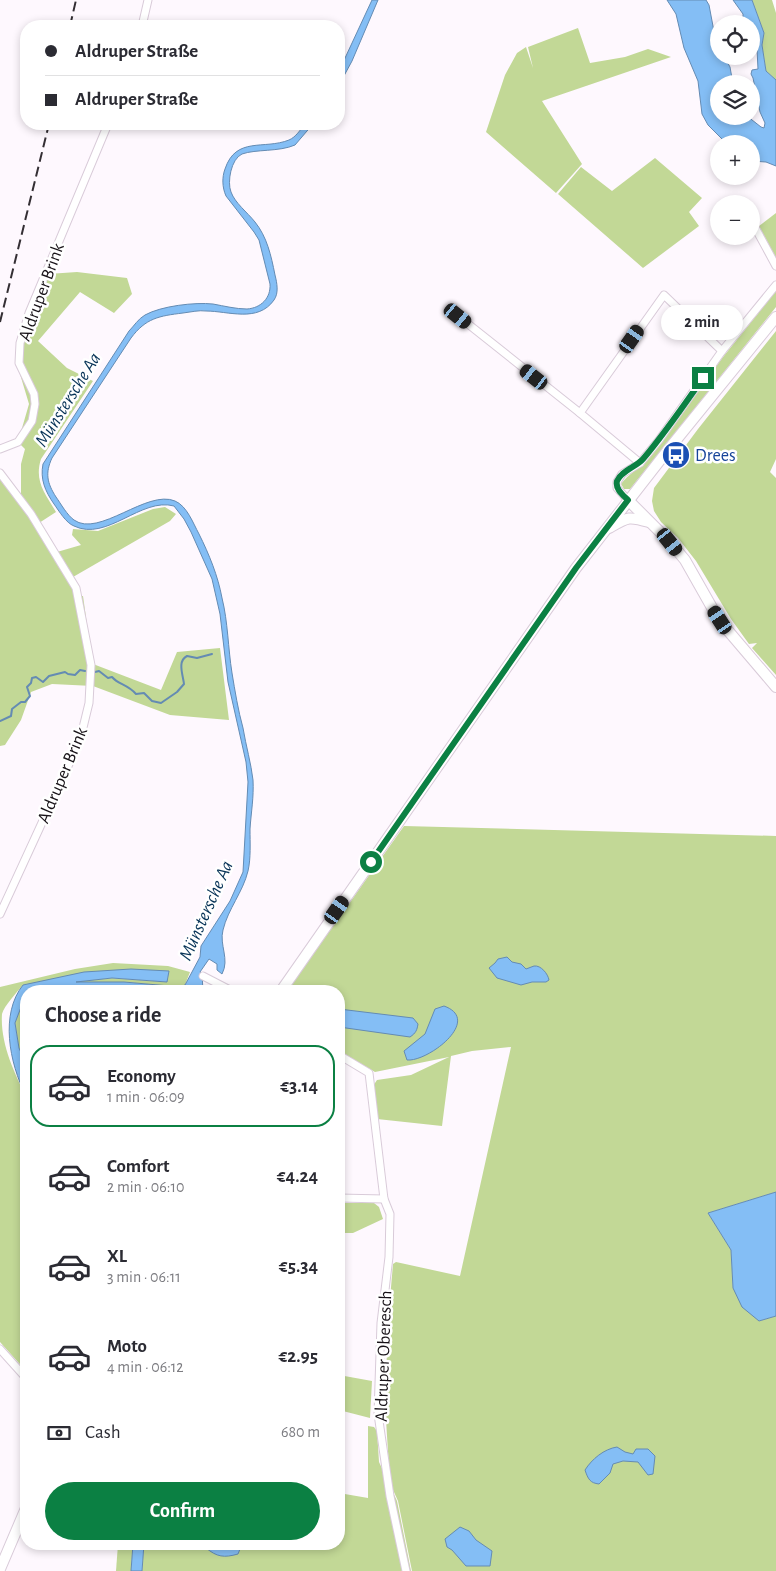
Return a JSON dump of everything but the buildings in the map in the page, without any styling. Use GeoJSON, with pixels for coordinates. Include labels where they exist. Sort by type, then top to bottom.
{"type":"FeatureCollection","features":[{"type":"Feature","properties":{"kind":"main road"},"geometry":{"type":"LineString","coordinates":[[285,985],[576,568],[604,530],[776,317]]}},
{"type":"Feature","properties":{"kind":"main road"},"geometry":{"type":"LineString","coordinates":[[628,500],[670,542],[685,560],[720,620],[776,687]]}},
{"type":"Feature","properties":{"kind":"main road"},"geometry":{"type":"LineString","coordinates":[[604,530],[627,518],[650,522]]}},
{"type":"Feature","properties":{"kind":"main road"},"geometry":{"type":"LineString","coordinates":[[0,1569],[20,1522]]}},
{"type":"Feature","properties":{"kind":"street"},"geometry":{"type":"LineString","coordinates":[[143,20],[148,0]]}},
{"type":"Feature","properties":{"kind":"street","name":"Aldruper Brink"},"geometry":{"type":"LineString","coordinates":[[0,449],[18,442],[32,422],[35,404],[34,394],[19,363],[20,343],[28,313],[105,130]]}},
{"type":"Feature","properties":{"kind":"street"},"geometry":{"type":"LineString","coordinates":[[760,237],[776,266]]}},
{"type":"Feature","properties":{"kind":"street"},"geometry":{"type":"LineString","coordinates":[[628,500],[617,488],[617,482],[622,474],[640,462],[659,440],[722,351],[776,285]]}},
{"type":"Feature","properties":{"kind":"street"},"geometry":{"type":"LineString","coordinates":[[580,413],[664,295],[722,351]]}},
{"type":"Feature","properties":{"kind":"street"},"geometry":{"type":"LineString","coordinates":[[458,316],[640,462]]}},
{"type":"Feature","properties":{"kind":"street","name":"Aldruper Brink"},"geometry":{"type":"LineString","coordinates":[[0,473],[31,514],[76,588],[91,665],[89,703],[80,740],[0,914]]}},
{"type":"Feature","properties":{"kind":"street"},"geometry":{"type":"LineString","coordinates":[[203,976],[220,985]]}},
{"type":"Feature","properties":{"kind":"street","name":"Aldruper Oberesch"},"geometry":{"type":"LineString","coordinates":[[345,1059],[368,1073],[384,1199],[390,1214],[389,1248],[381,1323],[378,1414],[390,1496],[406,1571]]}},
{"type":"Feature","properties":{"kind":"street"},"geometry":{"type":"LineString","coordinates":[[345,1198],[384,1199]]}},
{"type":"Feature","properties":{"kind":"street"},"geometry":{"type":"LineString","coordinates":[[0,1349],[20,1371]]}},
{"type":"Feature","properties":{"kind":"green space"},"geometry":{"type":"Polygon","coordinates":[[[752,0],[772,0],[776,13],[776,80],[766,71],[762,45],[764,33],[760,22],[760,15],[757,15],[752,0]]]}},
{"type":"Feature","properties":{"kind":"green space"},"geometry":{"type":"Polygon","coordinates":[[[578,28],[590,63],[625,57],[648,49],[671,57],[542,101],[582,164],[556,193],[486,132],[505,75],[517,53],[526,47],[533,68],[528,47],[578,28]]]}},
{"type":"Feature","properties":{"kind":"green space"},"geometry":{"type":"Polygon","coordinates":[[[655,158],[702,198],[689,212],[699,226],[643,268],[558,194],[581,167],[612,191],[655,158]]]}},
{"type":"Feature","properties":{"kind":"green space"},"geometry":{"type":"Polygon","coordinates":[[[776,213],[776,258],[760,228],[760,225],[776,213]]]}},
{"type":"Feature","properties":{"kind":"green space"},"geometry":{"type":"Polygon","coordinates":[[[77,272],[127,278],[132,294],[114,313],[80,292],[38,341],[67,368],[93,381],[41,459],[39,467],[40,480],[56,512],[39,523],[19,494],[21,493],[21,464],[25,449],[18,442],[29,404],[17,364],[20,343],[48,274],[77,272]]]}},
{"type":"Feature","properties":{"kind":"green space"},"geometry":{"type":"Polygon","coordinates":[[[776,291],[776,307],[630,489],[624,489],[621,484],[650,457],[723,357],[776,291]]]}},
{"type":"Feature","properties":{"kind":"green space"},"geometry":{"type":"Polygon","coordinates":[[[776,331],[776,459],[770,472],[776,478],[776,675],[752,648],[757,643],[749,644],[731,619],[696,561],[678,538],[661,522],[654,511],[652,501],[654,488],[776,331]]]}},
{"type":"Feature","properties":{"kind":"green space"},"geometry":{"type":"Polygon","coordinates":[[[0,475],[29,514],[77,596],[83,596],[93,667],[93,664],[161,690],[177,652],[220,648],[229,720],[170,715],[93,686],[52,684],[31,692],[21,720],[5,745],[0,746],[0,475]]]}},
{"type":"Feature","properties":{"kind":"green space"},"geometry":{"type":"Polygon","coordinates":[[[165,507],[176,514],[170,521],[73,577],[57,552],[81,545],[72,535],[73,529],[98,531],[153,509],[165,507]]]}},
{"type":"Feature","properties":{"kind":"green space"},"geometry":{"type":"Polygon","coordinates":[[[404,826],[776,836],[776,1192],[708,1213],[731,1250],[733,1288],[759,1321],[776,1316],[776,1571],[412,1571],[398,1501],[390,1483],[386,1420],[387,1334],[393,1264],[396,1262],[460,1276],[511,1047],[472,1051],[451,1056],[442,1126],[377,1119],[373,1086],[377,1080],[411,1075],[449,1057],[375,1072],[345,1054],[345,985],[291,985],[404,826]]]}},
{"type":"Feature","properties":{"kind":"green space"},"geometry":{"type":"Polygon","coordinates":[[[113,963],[168,966],[190,972],[185,985],[124,982],[76,983],[76,981],[112,978],[167,982],[168,971],[20,985],[20,989],[3,1011],[3,1035],[20,1083],[20,1364],[0,1342],[0,987],[75,969],[113,963]]]}},
{"type":"Feature","properties":{"kind":"green space"},"geometry":{"type":"Polygon","coordinates":[[[20,1010],[20,1050],[19,1048],[15,1023],[20,1010]]]}},
{"type":"Feature","properties":{"kind":"green space"},"geometry":{"type":"Polygon","coordinates":[[[345,1203],[374,1203],[379,1207],[383,1219],[353,1233],[345,1233],[345,1203]]]}},
{"type":"Feature","properties":{"kind":"green space"},"geometry":{"type":"Polygon","coordinates":[[[345,1376],[372,1381],[370,1418],[345,1412],[345,1376]]]}},
{"type":"Feature","properties":{"kind":"green space"},"geometry":{"type":"Polygon","coordinates":[[[368,1426],[374,1427],[377,1431],[379,1462],[397,1501],[411,1571],[142,1571],[144,1550],[217,1550],[238,1554],[240,1550],[345,1550],[345,1494],[368,1498],[368,1426]]]}},
{"type":"Feature","properties":{"kind":"green space"},"geometry":{"type":"Polygon","coordinates":[[[118,1550],[133,1550],[131,1571],[116,1571],[118,1550]]]}},
{"type":"Feature","properties":{"kind":"water"},"geometry":{"type":"Polygon","coordinates":[[[372,0],[378,0],[345,74],[345,58],[372,0]]]}},
{"type":"Feature","properties":{"kind":"water"},"geometry":{"type":"Polygon","coordinates":[[[667,0],[706,0],[711,15],[710,65],[729,65],[730,67],[731,75],[710,75],[710,125],[758,125],[764,128],[765,123],[760,112],[760,75],[751,74],[752,70],[758,69],[758,65],[760,65],[760,22],[764,33],[762,45],[766,71],[776,80],[776,166],[760,162],[760,135],[718,135],[708,125],[702,114],[698,81],[684,48],[676,14],[667,0]]]}},
{"type":"Feature","properties":{"kind":"water"},"geometry":{"type":"Polygon","coordinates":[[[733,0],[752,0],[757,15],[743,15],[733,0]]]}},
{"type":"Feature","properties":{"kind":"water"},"geometry":{"type":"Polygon","coordinates":[[[300,130],[308,130],[295,145],[282,149],[242,154],[235,161],[230,177],[230,188],[233,196],[259,228],[268,247],[277,285],[277,294],[274,300],[267,307],[251,314],[195,311],[167,315],[154,319],[142,326],[131,338],[52,458],[48,468],[48,478],[56,497],[74,520],[84,524],[110,519],[151,501],[164,499],[179,503],[189,515],[203,542],[218,582],[224,607],[238,707],[253,780],[249,866],[246,879],[228,915],[223,930],[222,941],[225,963],[222,974],[217,970],[217,964],[209,959],[200,972],[202,974],[203,985],[185,985],[200,957],[201,946],[230,901],[243,872],[248,782],[246,762],[228,682],[220,614],[212,579],[191,532],[174,506],[162,505],[149,508],[99,528],[86,529],[74,526],[63,516],[48,494],[44,485],[42,469],[43,464],[129,331],[143,317],[160,309],[188,304],[213,304],[247,309],[257,307],[267,298],[270,284],[259,240],[226,196],[223,186],[224,172],[230,159],[243,148],[280,143],[296,135],[300,130]]]}},
{"type":"Feature","properties":{"kind":"water"},"geometry":{"type":"Polygon","coordinates":[[[507,957],[512,962],[521,964],[526,969],[534,966],[542,968],[549,980],[521,985],[497,978],[489,968],[498,959],[507,957]]]}},
{"type":"Feature","properties":{"kind":"water"},"geometry":{"type":"Polygon","coordinates":[[[131,969],[169,971],[167,982],[112,978],[76,982],[124,982],[158,985],[23,985],[84,972],[131,969]]]}},
{"type":"Feature","properties":{"kind":"water"},"geometry":{"type":"Polygon","coordinates":[[[20,990],[20,1010],[15,1023],[20,1050],[20,1083],[12,1054],[9,1024],[11,1010],[20,990]]]}},
{"type":"Feature","properties":{"kind":"water"},"geometry":{"type":"Polygon","coordinates":[[[444,1006],[454,1012],[458,1021],[455,1030],[448,1039],[427,1054],[416,1059],[407,1060],[404,1051],[425,1034],[435,1009],[444,1006]]]}},
{"type":"Feature","properties":{"kind":"water"},"geometry":{"type":"Polygon","coordinates":[[[345,1010],[413,1018],[418,1026],[415,1033],[410,1037],[345,1028],[345,1010]]]}},
{"type":"Feature","properties":{"kind":"water"},"geometry":{"type":"Polygon","coordinates":[[[776,1192],[776,1316],[759,1321],[742,1307],[733,1288],[731,1250],[708,1213],[776,1192]]]}},
{"type":"Feature","properties":{"kind":"water"},"geometry":{"type":"Polygon","coordinates":[[[617,1447],[633,1454],[636,1449],[648,1449],[655,1456],[653,1474],[648,1475],[638,1462],[623,1461],[613,1464],[610,1473],[599,1484],[591,1482],[585,1470],[603,1452],[617,1447]]]}},
{"type":"Feature","properties":{"kind":"water"},"geometry":{"type":"Polygon","coordinates":[[[460,1527],[469,1531],[476,1540],[492,1551],[490,1566],[466,1566],[447,1547],[445,1539],[460,1527]]]}},
{"type":"Feature","properties":{"kind":"water"},"geometry":{"type":"Polygon","coordinates":[[[133,1550],[144,1550],[142,1571],[131,1571],[133,1550]]]}},
{"type":"Feature","properties":{"kind":"water"},"geometry":{"type":"Polygon","coordinates":[[[209,1550],[240,1550],[238,1554],[229,1556],[217,1555],[209,1550]]]}},
{"type":"Feature","properties":{"kind":"waterway"},"geometry":{"type":"LineString","coordinates":[[95,672],[99,671],[108,678],[112,677],[136,694],[144,693],[152,701],[161,703],[177,692],[184,684],[181,668],[184,658],[187,656],[197,658],[212,654]]}},
{"type":"Feature","properties":{"kind":"waterway"},"geometry":{"type":"LineString","coordinates":[[0,721],[11,716],[12,709],[21,702],[25,702],[30,696],[27,687],[31,683],[32,678],[36,677],[43,682],[49,676],[65,672],[75,675],[80,670],[85,671]]}},
{"type":"Feature","properties":{"kind":"railway"},"geometry":{"type":"LineString","coordinates":[[71,20],[76,0]]}},
{"type":"Feature","properties":{"kind":"railway"},"geometry":{"type":"LineString","coordinates":[[0,322],[48,130]]}},
{"type":"Feature","properties":{"kind":"place","name":"Drees"},"geometry":{"type":"Point","coordinates":[676,455]}},
{"type":"Feature","properties":{"kind":"route"},"geometry":{"type":"LineString","coordinates":[[371,862],[576,568],[628,500],[617,488],[617,482],[622,474],[635,467],[652,449],[703,378]]}},
{"type":"Feature","properties":{"kind":"water label","name":"Münstersche Aa"},"geometry":{"type":"Point","coordinates":[67,399]}},
{"type":"Feature","properties":{"kind":"water label","name":"Münstersche Aa"},"geometry":{"type":"Point","coordinates":[205,910]}}]}
